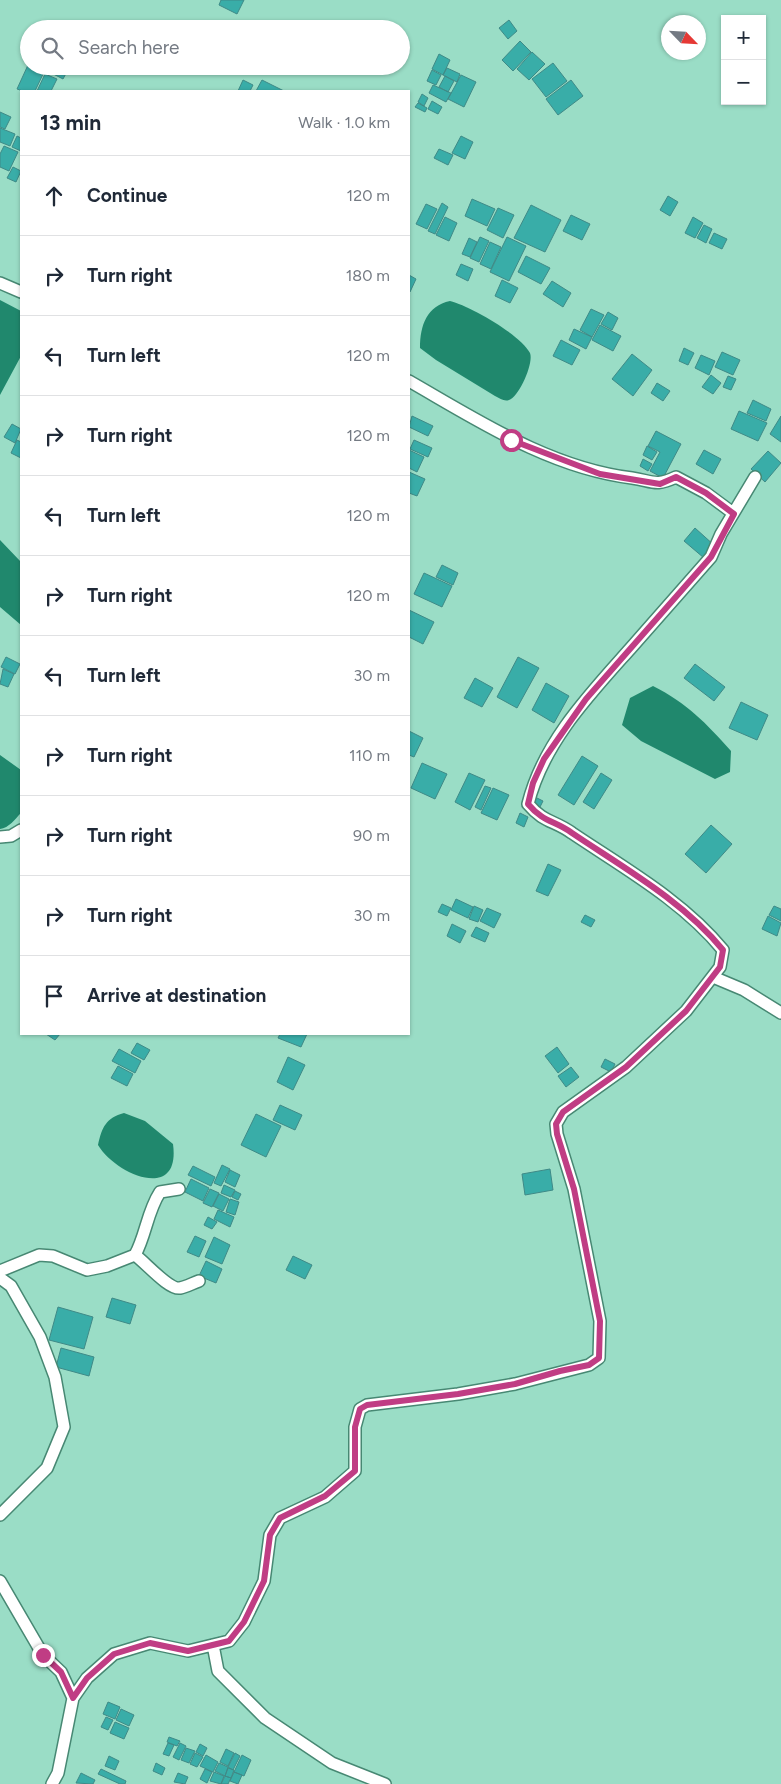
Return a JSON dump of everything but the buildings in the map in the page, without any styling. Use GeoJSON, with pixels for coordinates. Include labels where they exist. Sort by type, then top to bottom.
{"type":"FeatureCollection","features":[{"type":"Feature","properties":{"kind":"street"},"geometry":{"type":"LineString","coordinates":[[0,282],[20,292]]}},
{"type":"Feature","properties":{"kind":"street"},"geometry":{"type":"LineString","coordinates":[[410,382],[511,440],[600,474],[660,484],[676,477],[706,493],[734,514]]}},
{"type":"Feature","properties":{"kind":"street"},"geometry":{"type":"LineString","coordinates":[[52,1784],[58,1773],[73,1698],[87,1678],[114,1654],[150,1643],[188,1651],[229,1641],[244,1622],[264,1581],[270,1535],[280,1518],[325,1496],[355,1471],[355,1427],[360,1409],[367,1405],[458,1394],[515,1384],[589,1365],[599,1358],[600,1321],[574,1189],[557,1134],[556,1124],[563,1112],[626,1067],[686,1011],[720,967],[723,950],[687,911],[569,831],[538,816],[528,804],[533,783],[544,759],[586,699],[711,557],[755,477]]}},
{"type":"Feature","properties":{"kind":"street"},"geometry":{"type":"LineString","coordinates":[[0,837],[12,836],[20,831]]}},
{"type":"Feature","properties":{"kind":"street"},"geometry":{"type":"LineString","coordinates":[[713,977],[744,990],[781,1013]]}},
{"type":"Feature","properties":{"kind":"street"},"geometry":{"type":"LineString","coordinates":[[0,1271],[39,1256],[53,1256],[87,1270],[108,1266],[135,1256],[154,1202],[160,1192],[180,1189]]}},
{"type":"Feature","properties":{"kind":"street"},"geometry":{"type":"LineString","coordinates":[[135,1256],[148,1264],[167,1285],[179,1288],[199,1281]]}},
{"type":"Feature","properties":{"kind":"street"},"geometry":{"type":"LineString","coordinates":[[0,1278],[11,1286],[40,1337],[55,1377],[64,1427],[47,1468],[0,1515]]}},
{"type":"Feature","properties":{"kind":"street"},"geometry":{"type":"LineString","coordinates":[[0,1581],[43,1655],[61,1672],[73,1698]]}},
{"type":"Feature","properties":{"kind":"street"},"geometry":{"type":"LineString","coordinates":[[213,1645],[218,1671],[265,1718],[332,1763],[385,1784]]}},
{"type":"Feature","properties":{"kind":"shaded area"},"geometry":{"type":"Polygon","coordinates":[[[0,300],[20,310],[20,358],[0,395],[0,300]]]}},
{"type":"Feature","properties":{"kind":"shaded area"},"geometry":{"type":"Polygon","coordinates":[[[450,301],[494,322],[517,338],[530,353],[530,364],[525,379],[513,398],[504,400],[495,396],[420,348],[421,332],[426,318],[436,307],[450,301]]]}},
{"type":"Feature","properties":{"kind":"shaded area"},"geometry":{"type":"Polygon","coordinates":[[[0,540],[20,561],[20,624],[0,607],[0,540]]]}},
{"type":"Feature","properties":{"kind":"shaded area"},"geometry":{"type":"Polygon","coordinates":[[[653,686],[676,699],[695,714],[731,751],[730,772],[715,779],[641,741],[622,725],[630,698],[653,686]]]}},
{"type":"Feature","properties":{"kind":"shaded area"},"geometry":{"type":"Polygon","coordinates":[[[0,755],[20,769],[20,814],[9,825],[0,829],[0,755]]]}},
{"type":"Feature","properties":{"kind":"shaded area"},"geometry":{"type":"Polygon","coordinates":[[[124,1113],[145,1121],[173,1144],[173,1162],[167,1173],[157,1178],[145,1178],[131,1173],[106,1156],[98,1145],[106,1124],[124,1113]]]}},
{"type":"Feature","properties":{"kind":"route"},"geometry":{"type":"LineString","coordinates":[[43,1655],[61,1672],[73,1698],[87,1678],[114,1654],[150,1643],[188,1651],[229,1641],[244,1622],[264,1581],[270,1535],[280,1518],[304,1508],[325,1496],[341,1485],[355,1471],[355,1427],[360,1409],[367,1405],[458,1394],[515,1384],[589,1365],[599,1358],[600,1321],[574,1189],[557,1134],[556,1124],[563,1112],[626,1067],[686,1011],[709,984],[720,967],[723,950],[687,911],[569,831],[538,816],[528,804],[533,783],[544,759],[586,699],[711,557],[721,534],[734,514],[706,493],[676,477],[660,484],[640,479],[600,474],[511,440]]}}]}
